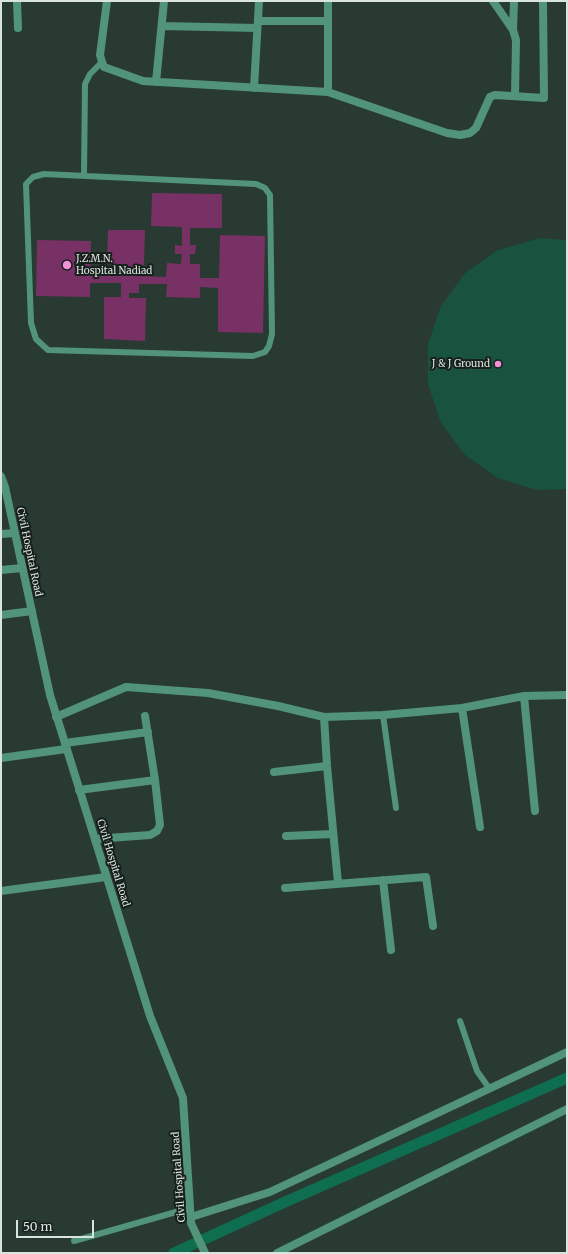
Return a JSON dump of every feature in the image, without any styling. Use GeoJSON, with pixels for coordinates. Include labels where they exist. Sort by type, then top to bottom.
{"type":"FeatureCollection","features":[{"type":"Feature","properties":{"kind":"street"},"geometry":{"type":"LineString","coordinates":[[17,1],[18,28]]}},
{"type":"Feature","properties":{"kind":"street"},"geometry":{"type":"LineString","coordinates":[[107,1],[100,55],[104,67],[143,81],[328,92],[446,133],[460,135],[470,133],[476,128],[490,97],[495,95],[544,98],[543,1]]}},
{"type":"Feature","properties":{"kind":"street"},"geometry":{"type":"LineString","coordinates":[[156,82],[164,1]]}},
{"type":"Feature","properties":{"kind":"street"},"geometry":{"type":"LineString","coordinates":[[254,88],[259,1]]}},
{"type":"Feature","properties":{"kind":"street"},"geometry":{"type":"LineString","coordinates":[[328,1],[328,92]]}},
{"type":"Feature","properties":{"kind":"street"},"geometry":{"type":"LineString","coordinates":[[494,1],[513,30],[516,40],[515,96]]}},
{"type":"Feature","properties":{"kind":"street"},"geometry":{"type":"LineString","coordinates":[[513,30],[514,1]]}},
{"type":"Feature","properties":{"kind":"street"},"geometry":{"type":"LineString","coordinates":[[162,26],[328,22]]}},
{"type":"Feature","properties":{"kind":"street","name":"Civil Hospital Road"},"geometry":{"type":"LineString","coordinates":[[1,476],[56,717],[150,1016],[183,1098],[191,1220],[205,1253]]}},
{"type":"Feature","properties":{"kind":"street"},"geometry":{"type":"LineString","coordinates":[[1,534],[14,533]]}},
{"type":"Feature","properties":{"kind":"street"},"geometry":{"type":"LineString","coordinates":[[1,570],[22,568]]}},
{"type":"Feature","properties":{"kind":"street"},"geometry":{"type":"LineString","coordinates":[[1,615],[32,611]]}},
{"type":"Feature","properties":{"kind":"street"},"geometry":{"type":"LineString","coordinates":[[56,717],[126,687],[208,693],[278,706],[324,717],[383,715],[462,708],[524,696],[567,694]]}},
{"type":"Feature","properties":{"kind":"street"},"geometry":{"type":"LineString","coordinates":[[524,696],[535,811]]}},
{"type":"Feature","properties":{"kind":"street"},"geometry":{"type":"LineString","coordinates":[[462,708],[480,827]]}},
{"type":"Feature","properties":{"kind":"street"},"geometry":{"type":"LineString","coordinates":[[95,839],[150,835],[157,831],[160,825],[146,716]]}},
{"type":"Feature","properties":{"kind":"street"},"geometry":{"type":"LineString","coordinates":[[324,717],[338,883]]}},
{"type":"Feature","properties":{"kind":"street"},"geometry":{"type":"LineString","coordinates":[[1,758],[148,732]]}},
{"type":"Feature","properties":{"kind":"street"},"geometry":{"type":"LineString","coordinates":[[274,772],[327,766]]}},
{"type":"Feature","properties":{"kind":"street"},"geometry":{"type":"LineString","coordinates":[[79,790],[155,780]]}},
{"type":"Feature","properties":{"kind":"street"},"geometry":{"type":"LineString","coordinates":[[286,836],[333,834]]}},
{"type":"Feature","properties":{"kind":"street"},"geometry":{"type":"LineString","coordinates":[[1,891],[106,877]]}},
{"type":"Feature","properties":{"kind":"street"},"geometry":{"type":"LineString","coordinates":[[285,888],[426,877],[434,926]]}},
{"type":"Feature","properties":{"kind":"street"},"geometry":{"type":"LineString","coordinates":[[383,880],[391,950]]}},
{"type":"Feature","properties":{"kind":"street"},"geometry":{"type":"LineString","coordinates":[[191,1220],[270,1192],[567,1052]]}},
{"type":"Feature","properties":{"kind":"street"},"geometry":{"type":"LineString","coordinates":[[277,1253],[567,1109]]}},
{"type":"Feature","properties":{"kind":"lane"},"geometry":{"type":"LineString","coordinates":[[84,176],[85,84],[90,74],[102,62]]}},
{"type":"Feature","properties":{"kind":"lane"},"geometry":{"type":"LineString","coordinates":[[44,174],[84,176],[256,184],[265,188],[270,195],[272,326],[269,346],[265,352],[253,356],[48,350],[36,339],[30,323],[26,184],[33,177],[44,174]]}},
{"type":"Feature","properties":{"kind":"lane"},"geometry":{"type":"LineString","coordinates":[[383,715],[396,808]]}},
{"type":"Feature","properties":{"kind":"lane"},"geometry":{"type":"LineString","coordinates":[[460,1021],[477,1071],[489,1088]]}},
{"type":"Feature","properties":{"kind":"lane"},"geometry":{"type":"LineString","coordinates":[[74,1241],[190,1208]]}},
{"type":"Feature","properties":{"kind":"green space","name":"J & J Ground"},"geometry":{"type":"Polygon","coordinates":[[[540,238],[567,240],[567,489],[537,490],[498,478],[465,455],[441,423],[428,384],[428,344],[441,306],[465,273],[498,250],[540,238]]]}},
{"type":"Feature","properties":{"kind":"building"},"geometry":{"type":"Polygon","coordinates":[[[152,193],[222,194],[222,228],[190,228],[190,245],[196,245],[195,254],[190,254],[190,264],[200,264],[200,278],[219,278],[220,235],[265,236],[263,333],[218,332],[218,288],[200,287],[200,298],[166,297],[167,284],[139,284],[139,293],[129,293],[129,298],[146,298],[145,341],[104,339],[104,297],[121,297],[121,283],[90,283],[90,297],[36,296],[37,240],[91,241],[90,275],[122,276],[122,264],[107,264],[108,230],[145,230],[144,265],[139,265],[139,276],[166,277],[167,263],[181,264],[182,254],[175,254],[175,245],[182,246],[182,227],[151,226],[152,193]]]}},
{"type":"Feature","properties":{"kind":"waterway"},"geometry":{"type":"LineString","coordinates":[[174,1253],[285,1202],[567,1078]]}},
{"type":"Feature","properties":{"kind":"place","name":"J.Z.M.N. Hospital Nadiad"},"geometry":{"type":"Point","coordinates":[67,265]}},
{"type":"Feature","properties":{"kind":"place","name":"J & J Ground"},"geometry":{"type":"Point","coordinates":[498,364]}}]}
